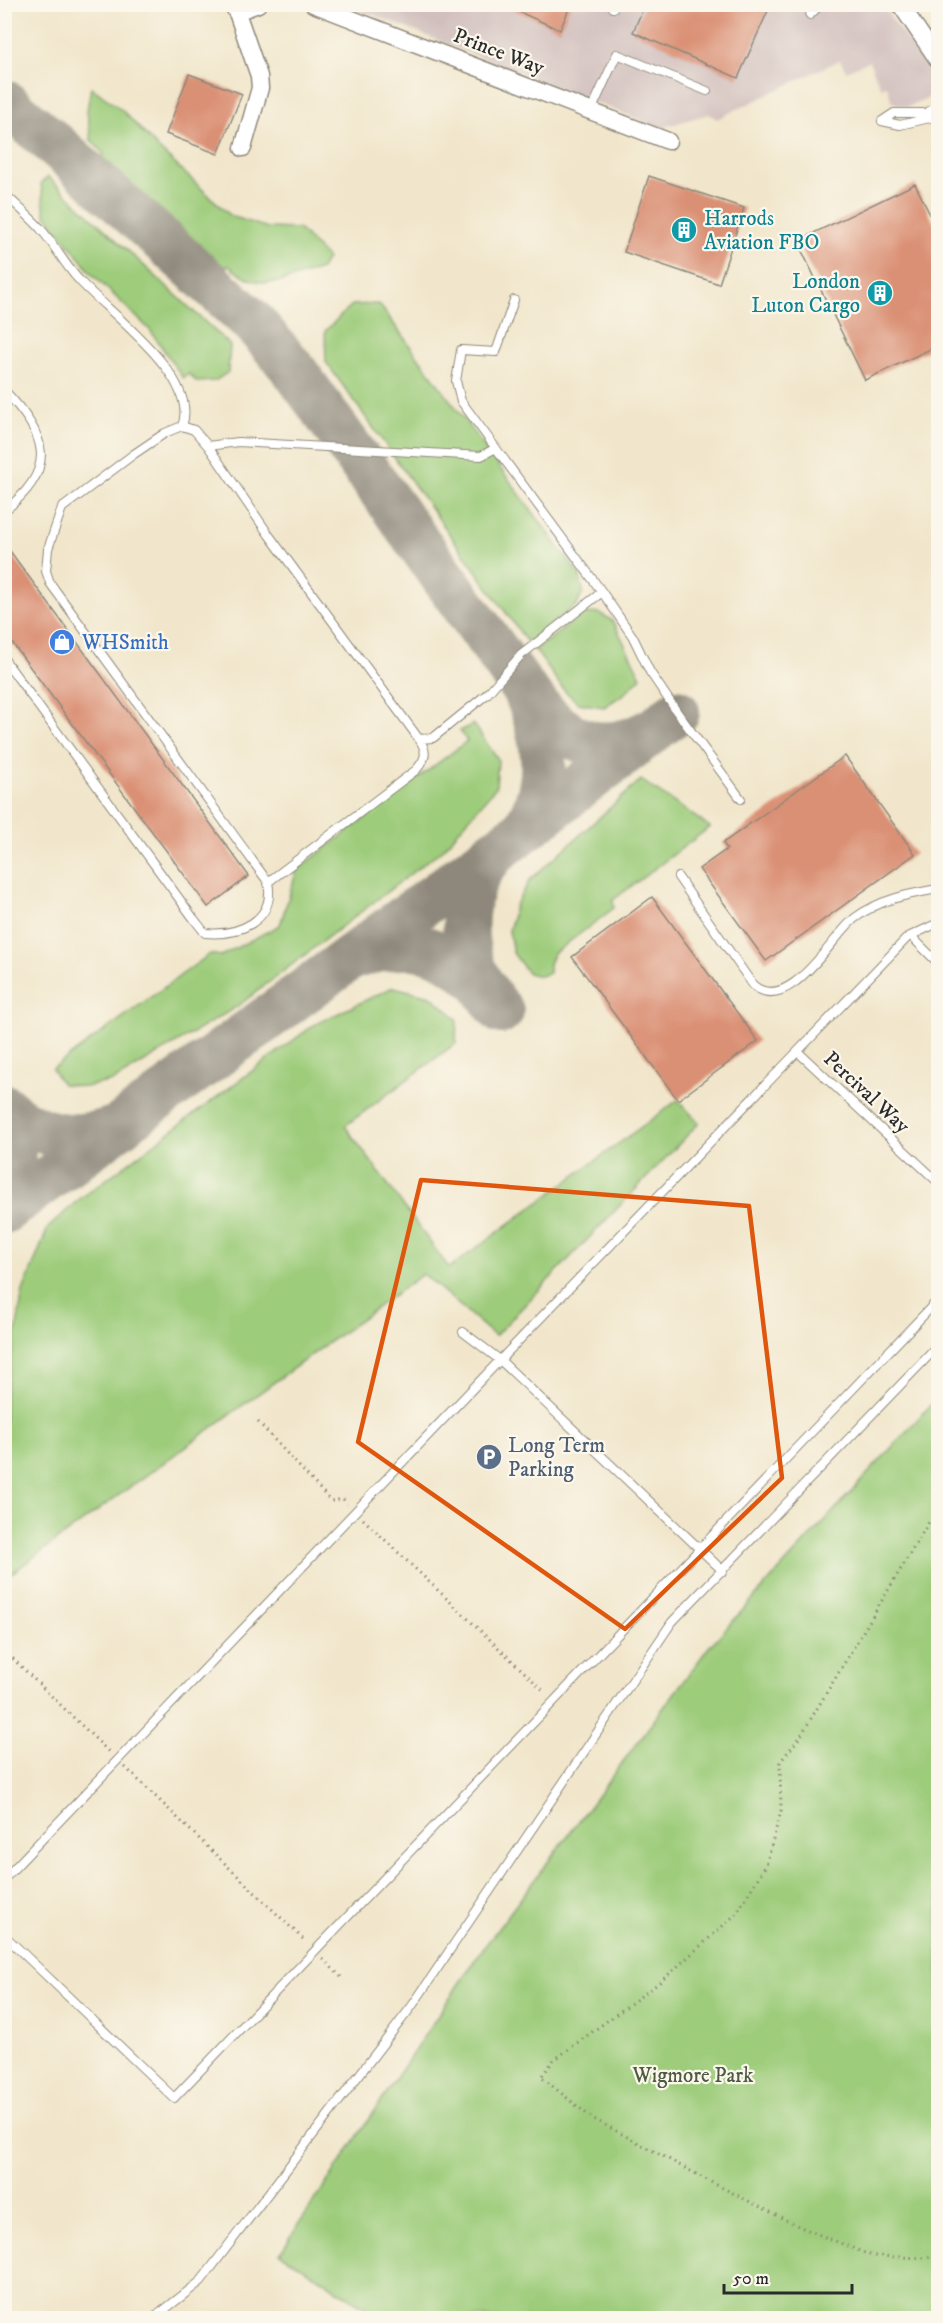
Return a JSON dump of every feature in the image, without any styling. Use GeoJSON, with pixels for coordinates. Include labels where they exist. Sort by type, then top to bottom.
{"type":"FeatureCollection","features":[{"type":"Feature","properties":{"kind":"street"},"geometry":{"type":"LineString","coordinates":[[243,148],[260,88],[259,76],[235,8],[258,4]]}},
{"type":"Feature","properties":{"kind":"street","name":"Prince Way"},"geometry":{"type":"LineString","coordinates":[[313,4],[668,141]]}},
{"type":"Feature","properties":{"kind":"street"},"geometry":{"type":"LineString","coordinates":[[900,4],[939,60]]}},
{"type":"Feature","properties":{"kind":"lane"},"geometry":{"type":"LineString","coordinates":[[810,15],[820,4]]}},
{"type":"Feature","properties":{"kind":"lane"},"geometry":{"type":"LineString","coordinates":[[591,111],[616,54],[707,91]]}},
{"type":"Feature","properties":{"kind":"lane"},"geometry":{"type":"LineString","coordinates":[[939,107],[925,113],[894,113],[882,121],[900,125],[939,116]]}},
{"type":"Feature","properties":{"kind":"lane"},"geometry":{"type":"LineString","coordinates":[[6,199],[39,227],[78,279],[136,332],[170,374],[185,407],[182,426]]}},
{"type":"Feature","properties":{"kind":"lane"},"geometry":{"type":"LineString","coordinates":[[514,300],[496,352],[461,350],[456,381],[461,400],[602,592],[633,637],[657,682],[741,799]]}},
{"type":"Feature","properties":{"kind":"lane"},"geometry":{"type":"LineString","coordinates":[[4,390],[37,431],[41,452],[36,476],[30,486],[4,511]]}},
{"type":"Feature","properties":{"kind":"lane"},"geometry":{"type":"LineString","coordinates":[[4,659],[205,933],[219,934],[239,931],[259,918],[268,905],[270,891],[268,882],[50,583],[46,571],[48,549],[62,508],[165,433],[182,426],[197,433],[426,748],[425,761],[416,770],[268,882]]}},
{"type":"Feature","properties":{"kind":"lane"},"geometry":{"type":"LineString","coordinates":[[208,446],[238,442],[481,456],[496,448]]}},
{"type":"Feature","properties":{"kind":"lane"},"geometry":{"type":"LineString","coordinates":[[419,739],[433,738],[442,731],[487,694],[520,655],[602,592]]}},
{"type":"Feature","properties":{"kind":"lane"},"geometry":{"type":"LineString","coordinates":[[678,877],[753,985],[761,992],[770,993],[796,981],[818,962],[854,918],[894,898],[939,889]]}},
{"type":"Feature","properties":{"kind":"lane"},"geometry":{"type":"LineString","coordinates":[[4,1879],[500,1360],[911,936],[939,923]]}},
{"type":"Feature","properties":{"kind":"lane"},"geometry":{"type":"LineString","coordinates":[[911,936],[939,963]]}},
{"type":"Feature","properties":{"kind":"lane","name":"Percival Way"},"geometry":{"type":"LineString","coordinates":[[798,1052],[939,1182]]}},
{"type":"Feature","properties":{"kind":"lane"},"geometry":{"type":"LineString","coordinates":[[4,1935],[174,2098],[939,1300]]}},
{"type":"Feature","properties":{"kind":"lane"},"geometry":{"type":"LineString","coordinates":[[463,1332],[500,1360],[723,1571]]}},
{"type":"Feature","properties":{"kind":"lane"},"geometry":{"type":"LineString","coordinates":[[155,2316],[201,2281],[412,2006],[672,1622],[939,1346]]}},
{"type":"Feature","properties":{"kind":"path"},"geometry":{"type":"LineString","coordinates":[[258,1422],[331,1501],[343,1499],[555,1701]]}},
{"type":"Feature","properties":{"kind":"path"},"geometry":{"type":"LineString","coordinates":[[939,1515],[929,1522],[800,1737],[780,1762],[781,1811],[766,1865],[736,1914],[660,1982],[554,2060],[542,2077],[592,2118],[798,2226],[872,2256],[927,2258],[939,2253]]}},
{"type":"Feature","properties":{"kind":"path"},"geometry":{"type":"LineString","coordinates":[[4,1650],[343,1979]]}},
{"type":"Feature","properties":{"kind":"highlighted area"},"geometry":{"type":"Polygon","coordinates":[[[421,1180],[749,1206],[782,1478],[625,1629],[358,1442],[421,1180]]]}},
{"type":"Feature","properties":{"kind":"shaded area"},"geometry":{"type":"Polygon","coordinates":[[[342,5],[882,5],[931,74],[936,92],[925,100],[907,107],[892,102],[887,86],[881,88],[869,61],[846,71],[840,60],[717,119],[709,114],[667,126],[665,130],[376,16],[342,5]]]}},
{"type":"Feature","properties":{"kind":"green space"},"geometry":{"type":"Polygon","coordinates":[[[91,87],[123,111],[160,150],[231,216],[268,228],[299,229],[327,258],[321,269],[284,280],[262,282],[251,280],[228,265],[225,269],[101,158],[104,154],[91,140],[87,111],[91,87]]]}},
{"type":"Feature","properties":{"kind":"green space"},"geometry":{"type":"Polygon","coordinates":[[[48,177],[230,345],[228,372],[215,381],[197,382],[189,374],[183,378],[150,330],[92,274],[45,214],[41,183],[48,177]]]}},
{"type":"Feature","properties":{"kind":"green space"},"geometry":{"type":"Polygon","coordinates":[[[379,304],[580,576],[583,592],[577,605],[527,642],[326,362],[325,331],[352,305],[379,304]]]}},
{"type":"Feature","properties":{"kind":"green space"},"geometry":{"type":"Polygon","coordinates":[[[599,613],[613,621],[641,677],[624,694],[604,707],[578,703],[563,689],[535,650],[583,614],[599,613]]]}},
{"type":"Feature","properties":{"kind":"green space"},"geometry":{"type":"Polygon","coordinates":[[[473,724],[498,759],[496,787],[443,849],[238,1006],[113,1081],[85,1087],[62,1084],[52,1069],[210,954],[221,956],[280,925],[297,870],[467,741],[460,731],[473,724]]]}},
{"type":"Feature","properties":{"kind":"green space"},"geometry":{"type":"Polygon","coordinates":[[[641,780],[710,827],[613,900],[614,908],[553,954],[549,964],[549,973],[540,976],[528,973],[513,953],[509,931],[515,906],[530,880],[641,780]]]}},
{"type":"Feature","properties":{"kind":"green space"},"geometry":{"type":"Polygon","coordinates":[[[393,987],[431,996],[457,1019],[456,1043],[345,1126],[449,1268],[678,1100],[699,1123],[495,1336],[423,1274],[5,1578],[4,1506],[7,1504],[4,1500],[5,1398],[23,1291],[48,1228],[77,1201],[314,1025],[393,987]]]}},
{"type":"Feature","properties":{"kind":"green space","name":"Wigmore Park"},"geometry":{"type":"Polygon","coordinates":[[[938,1397],[938,2318],[381,2318],[280,2253],[476,1958],[709,1647],[938,1397]]]}},
{"type":"Feature","properties":{"kind":"building"},"geometry":{"type":"Polygon","coordinates":[[[501,4],[571,4],[560,30],[501,4]]]}},
{"type":"Feature","properties":{"kind":"building"},"geometry":{"type":"Polygon","coordinates":[[[645,4],[771,4],[738,78],[633,32],[645,4]]]}},
{"type":"Feature","properties":{"kind":"building"},"geometry":{"type":"Polygon","coordinates":[[[189,74],[242,94],[218,154],[166,134],[189,74]]]}},
{"type":"Feature","properties":{"kind":"building","name":"Harrods Aviation FBO"},"geometry":{"type":"Polygon","coordinates":[[[649,176],[744,208],[719,284],[624,252],[649,176]]]}},
{"type":"Feature","properties":{"kind":"building","name":"London Luton Cargo"},"geometry":{"type":"Polygon","coordinates":[[[915,184],[939,233],[939,345],[865,380],[797,241],[915,184]]]}},
{"type":"Feature","properties":{"kind":"building"},"geometry":{"type":"Polygon","coordinates":[[[4,543],[249,876],[208,907],[4,632],[4,543]]]}},
{"type":"Feature","properties":{"kind":"building"},"geometry":{"type":"Polygon","coordinates":[[[845,756],[915,854],[766,961],[699,869],[727,849],[723,843],[845,756]]]}},
{"type":"Feature","properties":{"kind":"building"},"geometry":{"type":"Polygon","coordinates":[[[652,897],[758,1041],[678,1100],[572,957],[652,897]]]}},
{"type":"Feature","properties":{"kind":"taxiway"},"geometry":{"type":"LineString","coordinates":[[4,102],[57,146],[255,324],[294,370],[526,692],[538,728],[543,763],[539,797],[533,814],[523,831]]}},
{"type":"Feature","properties":{"kind":"taxiway"},"geometry":{"type":"LineString","coordinates":[[529,695],[553,722],[581,740],[595,744],[611,744],[629,741],[647,733]]}},
{"type":"Feature","properties":{"kind":"taxiway"},"geometry":{"type":"LineString","coordinates":[[4,1211],[523,831],[677,712]]}},
{"type":"Feature","properties":{"kind":"taxiway"},"geometry":{"type":"LineString","coordinates":[[493,854],[473,885],[466,912],[466,941],[473,968],[501,1011]]}},
{"type":"Feature","properties":{"kind":"taxiway"},"geometry":{"type":"LineString","coordinates":[[358,955],[394,947],[423,948],[450,960],[479,981]]}},
{"type":"Feature","properties":{"kind":"taxiway"},"geometry":{"type":"LineString","coordinates":[[4,1107],[29,1125],[56,1134],[84,1136],[114,1129]]}},
{"type":"Feature","properties":{"kind":"taxiway"},"geometry":{"type":"LineString","coordinates":[[4,1115],[11,1135],[13,1154],[4,1194]]}},
{"type":"Feature","properties":{"kind":"place","name":"Harrods Aviation FBO"},"geometry":{"type":"Point","coordinates":[684,230]}},
{"type":"Feature","properties":{"kind":"place","name":"London Luton Cargo"},"geometry":{"type":"Point","coordinates":[880,293]}},
{"type":"Feature","properties":{"kind":"place","name":"WHSmith"},"geometry":{"type":"Point","coordinates":[62,642]}},
{"type":"Feature","properties":{"kind":"place","name":"Long Term Parking"},"geometry":{"type":"Point","coordinates":[489,1457]}}]}
